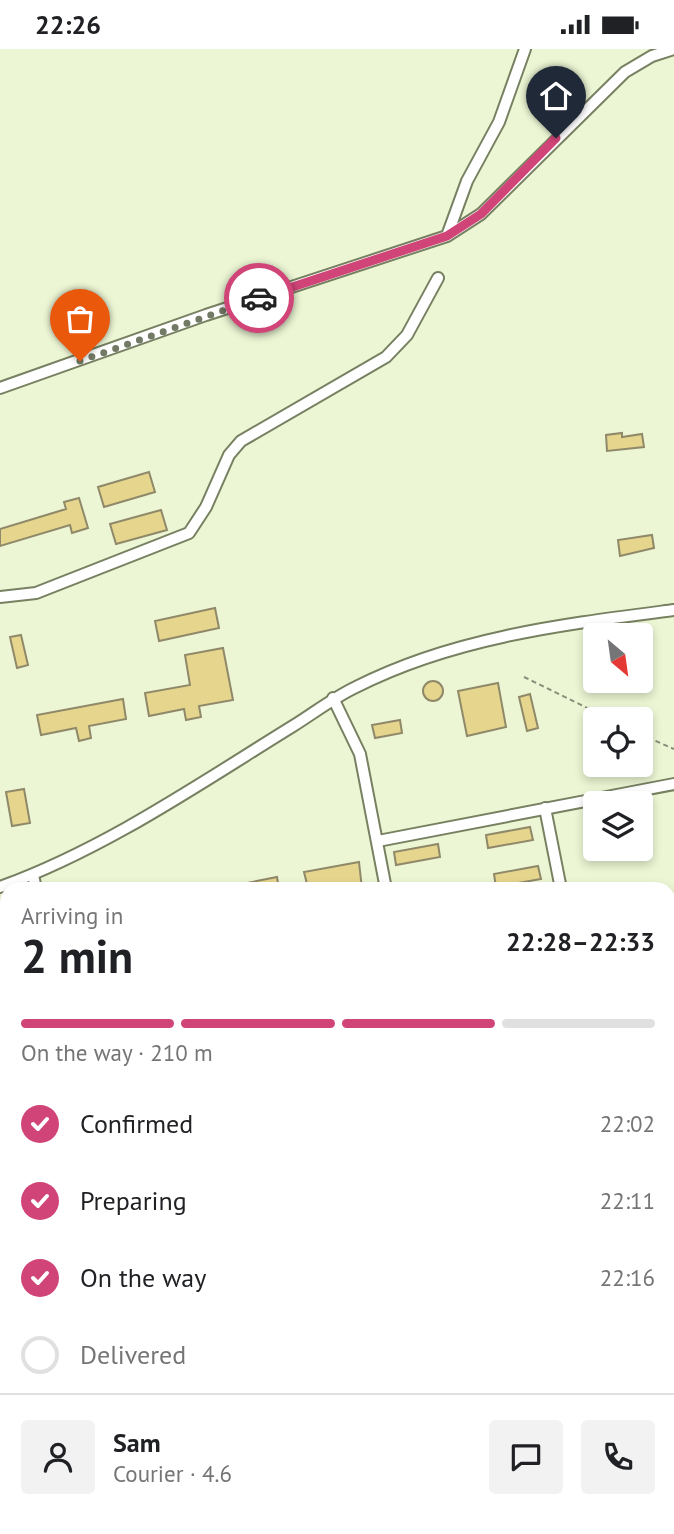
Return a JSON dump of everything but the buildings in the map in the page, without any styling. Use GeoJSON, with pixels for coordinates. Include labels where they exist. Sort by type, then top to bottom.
{"type":"FeatureCollection","features":[{"type":"Feature","properties":{"kind":"street"},"geometry":{"type":"LineString","coordinates":[[447,236],[467,181],[499,122],[525,49]]}},
{"type":"Feature","properties":{"kind":"street"},"geometry":{"type":"LineString","coordinates":[[0,389],[206,316],[447,236],[481,214],[625,72],[652,56],[674,49]]}},
{"type":"Feature","properties":{"kind":"street"},"geometry":{"type":"LineString","coordinates":[[0,597],[36,593],[189,533],[206,507],[229,455],[241,441],[386,357],[407,335],[438,278]]}},
{"type":"Feature","properties":{"kind":"street"},"geometry":{"type":"LineString","coordinates":[[14,882],[111,837],[333,698],[379,675],[465,647],[564,623],[674,610]]}},
{"type":"Feature","properties":{"kind":"street"},"geometry":{"type":"LineString","coordinates":[[333,698],[359,754],[385,882]]}},
{"type":"Feature","properties":{"kind":"street"},"geometry":{"type":"LineString","coordinates":[[378,841],[674,784]]}},
{"type":"Feature","properties":{"kind":"street"},"geometry":{"type":"LineString","coordinates":[[545,808],[560,882]]}},
{"type":"Feature","properties":{"kind":"street"},"geometry":{"type":"LineString","coordinates":[[33,875],[34,882]]}},
{"type":"Feature","properties":{"kind":"path"},"geometry":{"type":"LineString","coordinates":[[524,677],[585,707]]}},
{"type":"Feature","properties":{"kind":"path"},"geometry":{"type":"LineString","coordinates":[[653,740],[674,749]]}},
{"type":"Feature","properties":{"kind":"way so far"},"geometry":{"type":"LineString","coordinates":[[80,361],[259,298]]}},
{"type":"Feature","properties":{"kind":"route"},"geometry":{"type":"LineString","coordinates":[[259,298],[447,236],[481,214],[556,138]]}}]}
